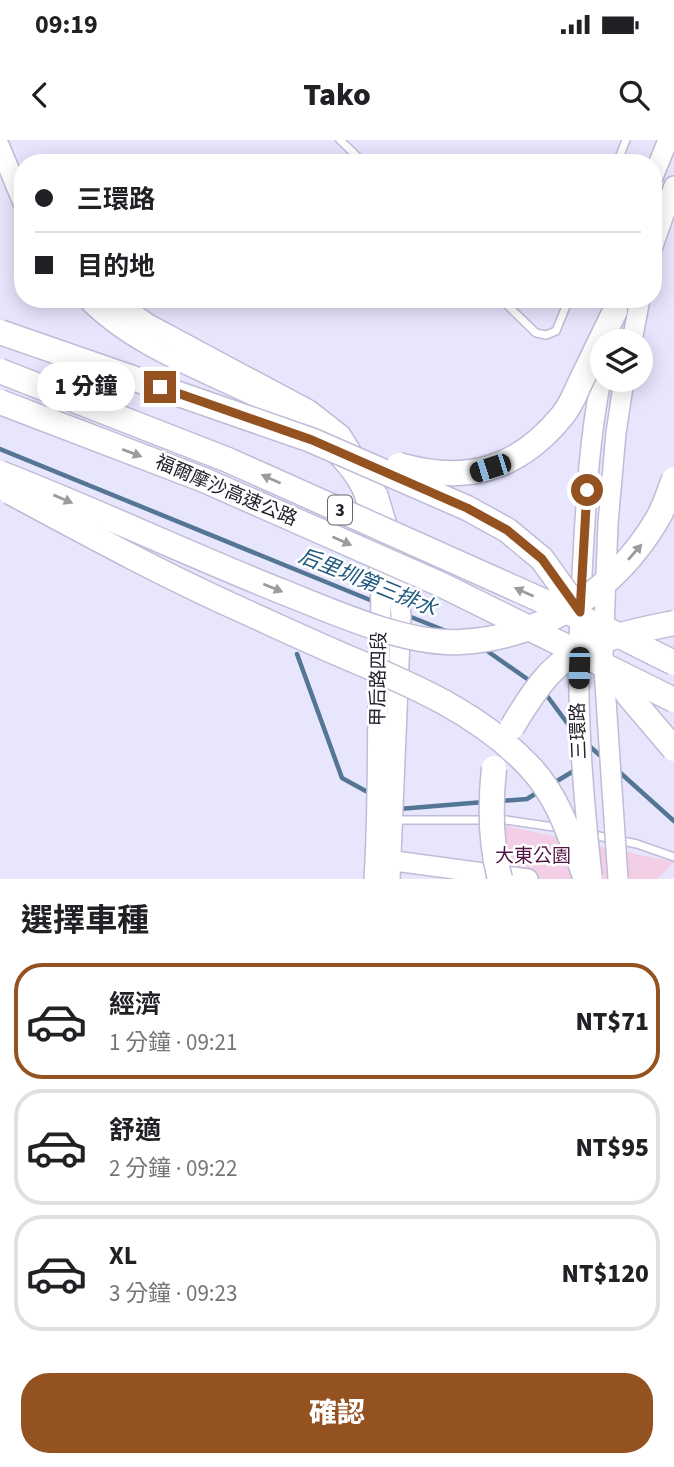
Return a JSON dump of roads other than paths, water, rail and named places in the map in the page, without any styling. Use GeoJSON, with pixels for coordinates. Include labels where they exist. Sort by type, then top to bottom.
{"type":"FeatureCollection","features":[{"type":"Feature","properties":{"kind":"highway"},"geometry":{"type":"LineString","coordinates":[[0,332],[312,440],[427,473],[474,473],[507,462],[540,438],[563,415],[615,308]]}},
{"type":"Feature","properties":{"kind":"highway","name":"福爾摩沙高速公路"},"geometry":{"type":"LineString","coordinates":[[0,371],[228,460],[608,630],[674,663]]}},
{"type":"Feature","properties":{"kind":"highway","name":"福爾摩沙高速公路"},"geometry":{"type":"LineString","coordinates":[[0,402],[204,480],[430,580],[674,700]]}},
{"type":"Feature","properties":{"kind":"highway"},"geometry":{"type":"LineString","coordinates":[[312,440],[467,508],[507,530],[542,559],[580,612]]}},
{"type":"Feature","properties":{"kind":"highway"},"geometry":{"type":"LineString","coordinates":[[0,473],[351,619],[424,639],[460,642],[508,635],[545,623],[573,608],[601,587],[643,543],[660,515],[674,479]]}},
{"type":"Feature","properties":{"kind":"highway"},"geometry":{"type":"LineString","coordinates":[[0,486],[128,556],[294,634],[418,687],[478,723],[506,743],[532,768],[555,799],[586,879]]}},
{"type":"Feature","properties":{"kind":"highway"},"geometry":{"type":"LineString","coordinates":[[512,727],[549,674],[569,657],[606,639],[674,623]]}},
{"type":"Feature","properties":{"kind":"highway"},"geometry":{"type":"LineString","coordinates":[[603,655],[629,696],[674,750]]}},
{"type":"Feature","properties":{"kind":"highway"},"geometry":{"type":"LineString","coordinates":[[494,768],[491,795],[492,839],[500,879]]}},
{"type":"Feature","properties":{"kind":"street"},"geometry":{"type":"LineString","coordinates":[[0,147],[14,181]]}},
{"type":"Feature","properties":{"kind":"street"},"geometry":{"type":"LineString","coordinates":[[662,220],[674,186]]}},
{"type":"Feature","properties":{"kind":"street","name":"甲后路四段"},"geometry":{"type":"LineString","coordinates":[[96,308],[136,337],[234,389],[290,415],[332,448],[363,492],[376,540],[385,790]]}},
{"type":"Feature","properties":{"kind":"street","name":"甲后路四段"},"geometry":{"type":"LineString","coordinates":[[125,308],[150,325],[309,410],[341,435],[378,495],[393,545],[401,615],[385,790]]}},
{"type":"Feature","properties":{"kind":"street"},"geometry":{"type":"LineString","coordinates":[[611,329],[615,308]]}},
{"type":"Feature","properties":{"kind":"street"},"geometry":{"type":"LineString","coordinates":[[634,329],[638,308]]}},
{"type":"Feature","properties":{"kind":"street","name":"三環路"},"geometry":{"type":"LineString","coordinates":[[592,879],[580,767],[578,691],[587,490],[598,392]]}},
{"type":"Feature","properties":{"kind":"street","name":"三環路"},"geometry":{"type":"LineString","coordinates":[[618,879],[603,655],[609,510],[622,392]]}},
{"type":"Feature","properties":{"kind":"street"},"geometry":{"type":"LineString","coordinates":[[580,612],[603,655]]}},
{"type":"Feature","properties":{"kind":"street"},"geometry":{"type":"LineString","coordinates":[[374,879],[385,866],[385,790]]}},
{"type":"Feature","properties":{"kind":"street"},"geometry":{"type":"LineString","coordinates":[[385,866],[528,879]]}},
{"type":"Feature","properties":{"kind":"lane"},"geometry":{"type":"LineString","coordinates":[[340,140],[355,154]]}},
{"type":"Feature","properties":{"kind":"lane"},"geometry":{"type":"LineString","coordinates":[[511,308],[536,332],[546,335],[556,331],[565,308]]}},
{"type":"Feature","properties":{"kind":"lane"},"geometry":{"type":"LineString","coordinates":[[384,818],[506,820],[556,827],[637,844],[674,857]]}},
{"type":"Feature","properties":{"kind":"waterway","name":"后里圳第三排水"},"geometry":{"type":"LineString","coordinates":[[0,449],[375,602]]}},
{"type":"Feature","properties":{"kind":"waterway","name":"后里圳第三排水"},"geometry":{"type":"LineString","coordinates":[[406,615],[446,631]]}},
{"type":"Feature","properties":{"kind":"waterway","name":"后里圳第三排水"},"geometry":{"type":"LineString","coordinates":[[483,648],[533,683]]}},
{"type":"Feature","properties":{"kind":"waterway"},"geometry":{"type":"LineString","coordinates":[[297,654],[342,778],[373,795]]}},
{"type":"Feature","properties":{"kind":"waterway","name":"后里圳第三排水"},"geometry":{"type":"LineString","coordinates":[[545,693],[573,731]]}},
{"type":"Feature","properties":{"kind":"waterway","name":"后里圳第三排水"},"geometry":{"type":"LineString","coordinates":[[587,744],[604,759]]}},
{"type":"Feature","properties":{"kind":"waterway"},"geometry":{"type":"LineString","coordinates":[[552,784],[577,769]]}},
{"type":"Feature","properties":{"kind":"waterway","name":"后里圳第三排水"},"geometry":{"type":"LineString","coordinates":[[616,769],[674,821]]}},
{"type":"Feature","properties":{"kind":"waterway"},"geometry":{"type":"LineString","coordinates":[[500,801],[527,799],[538,792]]}},
{"type":"Feature","properties":{"kind":"waterway"},"geometry":{"type":"LineString","coordinates":[[399,809],[484,802]]}},
{"type":"Feature","properties":{"kind":"park label","name":"大東公園"},"geometry":{"type":"Point","coordinates":[533,856]}}]}
